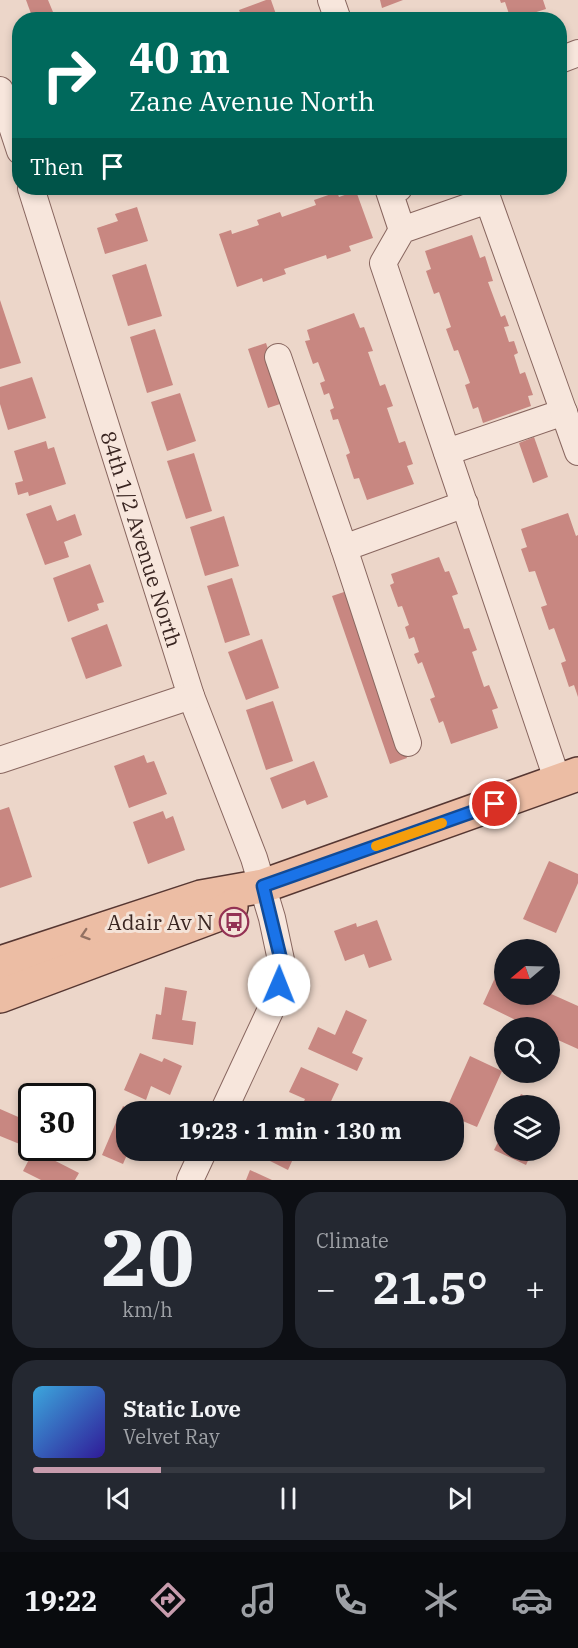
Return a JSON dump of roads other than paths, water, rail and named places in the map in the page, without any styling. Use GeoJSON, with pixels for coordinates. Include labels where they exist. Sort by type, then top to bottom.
{"type":"FeatureCollection","features":[{"type":"Feature","properties":{"kind":"main road"},"geometry":{"type":"LineString","coordinates":[[0,963],[201,897],[263,886],[568,778]]}},
{"type":"Feature","properties":{"kind":"main road"},"geometry":{"type":"LineString","coordinates":[[0,996],[222,913],[263,886]]}},
{"type":"Feature","properties":{"kind":"street"},"geometry":{"type":"LineString","coordinates":[[0,90],[12,127]]}},
{"type":"Feature","properties":{"kind":"street","name":"84th 1/2 Avenue North"},"geometry":{"type":"LineString","coordinates":[[33,195],[191,696],[254,858],[281,960],[279,985],[271,1009],[228,1101]]}},
{"type":"Feature","properties":{"kind":"street"},"geometry":{"type":"LineString","coordinates":[[390,195],[402,230]]}},
{"type":"Feature","properties":{"kind":"street"},"geometry":{"type":"LineString","coordinates":[[484,195],[402,230],[383,263],[465,504],[568,778]]}},
{"type":"Feature","properties":{"kind":"street"},"geometry":{"type":"LineString","coordinates":[[486,195],[578,452]]}},
{"type":"Feature","properties":{"kind":"street"},"geometry":{"type":"LineString","coordinates":[[278,357],[408,743]]}},
{"type":"Feature","properties":{"kind":"street"},"geometry":{"type":"LineString","coordinates":[[447,452],[564,412]]}},
{"type":"Feature","properties":{"kind":"street"},"geometry":{"type":"LineString","coordinates":[[344,548],[465,504]]}},
{"type":"Feature","properties":{"kind":"street"},"geometry":{"type":"LineString","coordinates":[[0,760],[191,696]]}},
{"type":"Feature","properties":{"kind":"street"},"geometry":{"type":"LineString","coordinates":[[190,1180],[199,1161]]}},
{"type":"Feature","properties":{"kind":"place","name":"Adair Av N"},"geometry":{"type":"Point","coordinates":[234,922]}}]}
